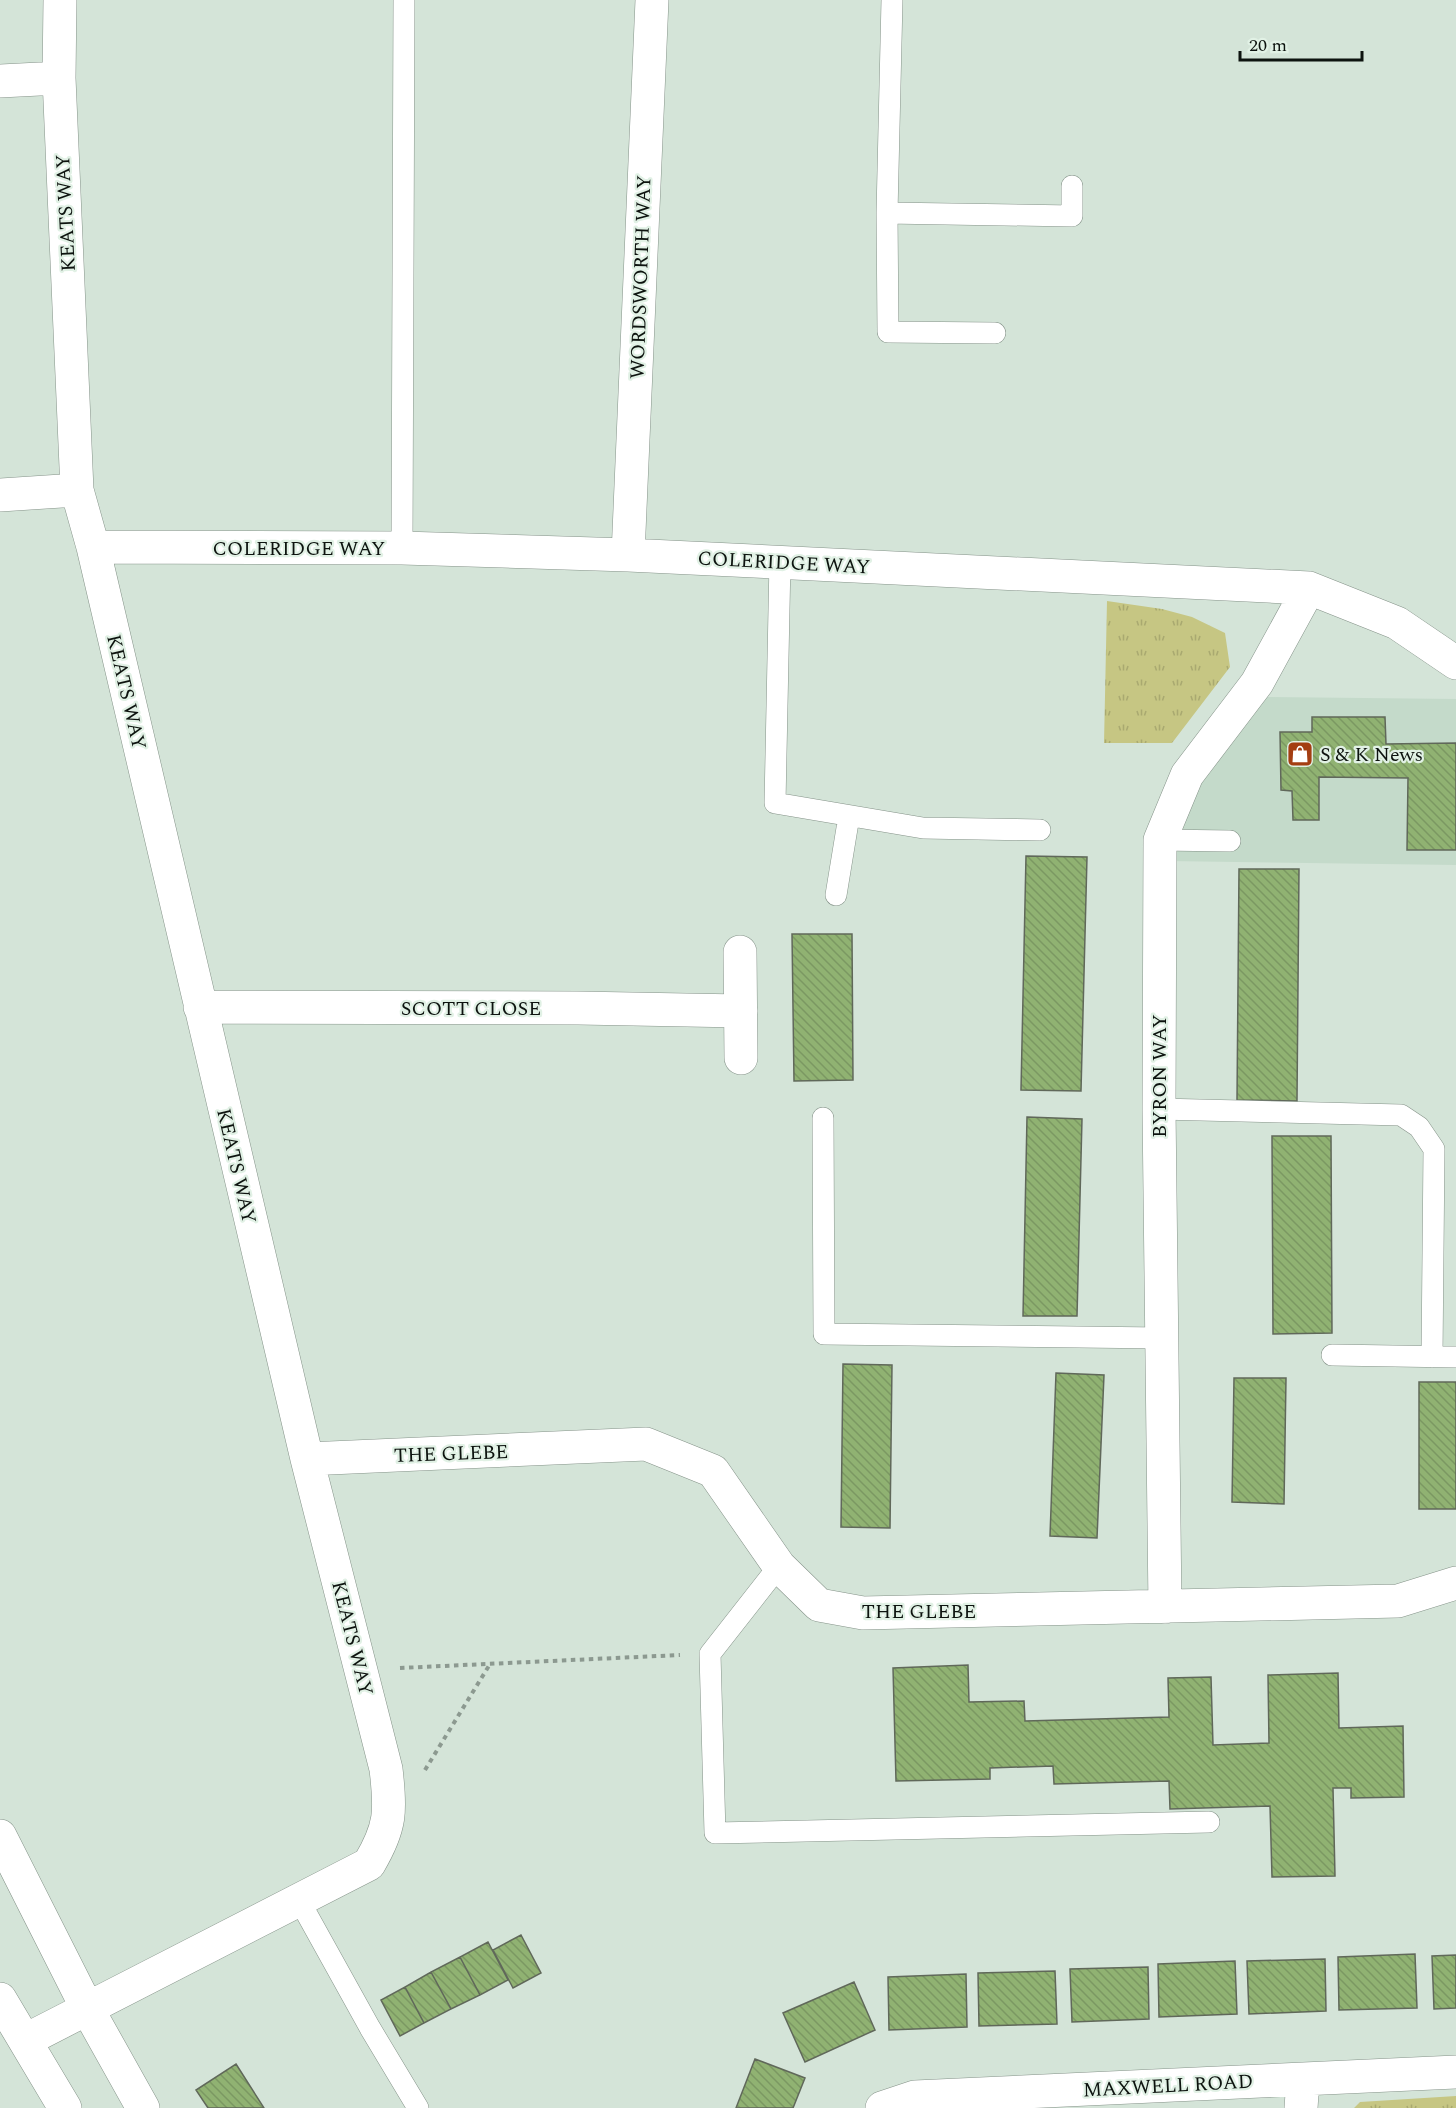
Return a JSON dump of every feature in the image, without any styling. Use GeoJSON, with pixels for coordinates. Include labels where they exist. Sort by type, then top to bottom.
{"type":"FeatureCollection","features":[{"type":"Feature","properties":{"kind":"street","name":"KEATS WAY"},"geometry":{"type":"LineString","coordinates":[[26,2040],[369,1864],[382,1841],[388,1818],[389,1798],[386,1769],[307,1459],[93,547],[77,489],[59,78],[60,0]]}},
{"type":"Feature","properties":{"kind":"street","name":"WORDSWORTH WAY"},"geometry":{"type":"LineString","coordinates":[[628,555],[652,0]]}},
{"type":"Feature","properties":{"kind":"street"},"geometry":{"type":"LineString","coordinates":[[0,81],[59,78]]}},
{"type":"Feature","properties":{"kind":"street"},"geometry":{"type":"LineString","coordinates":[[0,495],[77,489]]}},
{"type":"Feature","properties":{"kind":"street","name":"COLERIDGE WAY"},"geometry":{"type":"LineString","coordinates":[[93,547],[402,548],[628,555],[1309,588],[1397,623],[1456,663]]}},
{"type":"Feature","properties":{"kind":"street","name":"BYRON WAY"},"geometry":{"type":"LineString","coordinates":[[1165,1607],[1159,1109],[1160,840],[1187,775],[1257,683],[1309,588]]}},
{"type":"Feature","properties":{"kind":"street"},"geometry":{"type":"LineString","coordinates":[[740,952],[741,1058]]}},
{"type":"Feature","properties":{"kind":"street","name":"SCOTT CLOSE"},"geometry":{"type":"LineString","coordinates":[[200,1007],[741,1011]]}},
{"type":"Feature","properties":{"kind":"street","name":"THE GLEBE"},"geometry":{"type":"LineString","coordinates":[[307,1459],[646,1444],[713,1471],[779,1566],[819,1605],[863,1613],[1398,1600],[1456,1583]]}},
{"type":"Feature","properties":{"kind":"street"},"geometry":{"type":"LineString","coordinates":[[0,1836],[87,2008],[143,2108]]}},
{"type":"Feature","properties":{"kind":"street"},"geometry":{"type":"LineString","coordinates":[[0,1999],[65,2108]]}},
{"type":"Feature","properties":{"kind":"street","name":"MAXWELL ROAD"},"geometry":{"type":"LineString","coordinates":[[882,2108],[915,2097],[1302,2094],[1456,2072]]}},
{"type":"Feature","properties":{"kind":"lane"},"geometry":{"type":"LineString","coordinates":[[402,548],[404,0]]}},
{"type":"Feature","properties":{"kind":"lane"},"geometry":{"type":"LineString","coordinates":[[892,0],[887,213],[888,332],[995,333]]}},
{"type":"Feature","properties":{"kind":"lane"},"geometry":{"type":"LineString","coordinates":[[887,213],[1072,216],[1072,186]]}},
{"type":"Feature","properties":{"kind":"lane"},"geometry":{"type":"LineString","coordinates":[[780,561],[775,803],[923,828],[1040,830]]}},
{"type":"Feature","properties":{"kind":"lane"},"geometry":{"type":"LineString","coordinates":[[836,895],[849,816]]}},
{"type":"Feature","properties":{"kind":"lane"},"geometry":{"type":"LineString","coordinates":[[1160,840],[1230,841]]}},
{"type":"Feature","properties":{"kind":"lane"},"geometry":{"type":"LineString","coordinates":[[1159,1109],[1401,1115],[1419,1127],[1434,1149],[1432,1357]]}},
{"type":"Feature","properties":{"kind":"lane"},"geometry":{"type":"LineString","coordinates":[[823,1118],[824,1334],[1161,1338]]}},
{"type":"Feature","properties":{"kind":"lane"},"geometry":{"type":"LineString","coordinates":[[1332,1355],[1456,1357]]}},
{"type":"Feature","properties":{"kind":"lane"},"geometry":{"type":"LineString","coordinates":[[779,1566],[710,1654],[715,1833],[1209,1822]]}},
{"type":"Feature","properties":{"kind":"lane"},"geometry":{"type":"LineString","coordinates":[[299,1900],[370,2028],[418,2108]]}},
{"type":"Feature","properties":{"kind":"path"},"geometry":{"type":"LineString","coordinates":[[362,1670],[710,1654]]}},
{"type":"Feature","properties":{"kind":"path"},"geometry":{"type":"LineString","coordinates":[[389,1798],[411,1793],[491,1664]]}},
{"type":"Feature","properties":{"kind":"shaded area"},"geometry":{"type":"Polygon","coordinates":[[[1260,697],[1456,699],[1456,865],[1167,861],[1192,779],[1260,697]]]}},
{"type":"Feature","properties":{"kind":"green space"},"geometry":{"type":"Polygon","coordinates":[[[1107,601],[1162,609],[1192,617],[1225,633],[1230,667],[1172,743],[1104,743],[1107,601]]]}},
{"type":"Feature","properties":{"kind":"green space"},"geometry":{"type":"Polygon","coordinates":[[[1456,2096],[1456,2108],[1354,2108],[1360,2102],[1456,2096]]]}},
{"type":"Feature","properties":{"kind":"building"},"geometry":{"type":"Polygon","coordinates":[[[1312,717],[1385,717],[1386,744],[1456,743],[1456,850],[1407,850],[1408,778],[1319,777],[1319,820],[1293,820],[1292,791],[1281,790],[1280,732],[1312,732],[1312,717]]]}},
{"type":"Feature","properties":{"kind":"building"},"geometry":{"type":"Polygon","coordinates":[[[1026,856],[1087,857],[1081,1091],[1021,1090],[1026,856]]]}},
{"type":"Feature","properties":{"kind":"building"},"geometry":{"type":"Polygon","coordinates":[[[1239,869],[1299,869],[1297,1101],[1237,1100],[1239,869]]]}},
{"type":"Feature","properties":{"kind":"building"},"geometry":{"type":"Polygon","coordinates":[[[792,934],[852,934],[853,1080],[794,1081],[792,934]]]}},
{"type":"Feature","properties":{"kind":"building"},"geometry":{"type":"Polygon","coordinates":[[[1027,1117],[1082,1119],[1077,1316],[1023,1316],[1027,1117]]]}},
{"type":"Feature","properties":{"kind":"building"},"geometry":{"type":"Polygon","coordinates":[[[1272,1136],[1331,1136],[1332,1333],[1273,1334],[1272,1136]]]}},
{"type":"Feature","properties":{"kind":"building"},"geometry":{"type":"Polygon","coordinates":[[[843,1364],[892,1365],[890,1528],[841,1527],[843,1364]]]}},
{"type":"Feature","properties":{"kind":"building"},"geometry":{"type":"Polygon","coordinates":[[[1056,1373],[1104,1375],[1097,1538],[1050,1536],[1056,1373]]]}},
{"type":"Feature","properties":{"kind":"building"},"geometry":{"type":"Polygon","coordinates":[[[1234,1378],[1286,1378],[1284,1504],[1232,1502],[1234,1378]]]}},
{"type":"Feature","properties":{"kind":"building"},"geometry":{"type":"Polygon","coordinates":[[[1419,1382],[1456,1382],[1456,1509],[1419,1509],[1419,1382]]]}},
{"type":"Feature","properties":{"kind":"building"},"geometry":{"type":"Polygon","coordinates":[[[968,1665],[969,1702],[1024,1701],[1025,1721],[1169,1717],[1168,1678],[1211,1677],[1213,1745],[1269,1743],[1268,1675],[1338,1673],[1339,1728],[1403,1726],[1404,1797],[1351,1798],[1351,1788],[1333,1788],[1335,1876],[1272,1877],[1270,1806],[1170,1809],[1169,1781],[1054,1784],[1053,1766],[990,1768],[990,1779],[896,1781],[893,1668],[968,1665]]]}},
{"type":"Feature","properties":{"kind":"building"},"geometry":{"type":"Polygon","coordinates":[[[521,1935],[541,1973],[513,1988],[493,1950],[521,1935]]]}},
{"type":"Feature","properties":{"kind":"building"},"geometry":{"type":"Polygon","coordinates":[[[488,1942],[508,1980],[480,1995],[460,1957],[488,1942]]]}},
{"type":"Feature","properties":{"kind":"building"},"geometry":{"type":"Polygon","coordinates":[[[1415,1954],[1417,2008],[1339,2010],[1338,1957],[1415,1954]]]}},
{"type":"Feature","properties":{"kind":"building"},"geometry":{"type":"Polygon","coordinates":[[[1456,1955],[1456,2008],[1434,2009],[1432,1956],[1456,1955]]]}},
{"type":"Feature","properties":{"kind":"building"},"geometry":{"type":"Polygon","coordinates":[[[460,1957],[480,1995],[451,2009],[431,1972],[460,1957]]]}},
{"type":"Feature","properties":{"kind":"building"},"geometry":{"type":"Polygon","coordinates":[[[1325,1959],[1326,2011],[1249,2014],[1247,1961],[1325,1959]]]}},
{"type":"Feature","properties":{"kind":"building"},"geometry":{"type":"Polygon","coordinates":[[[1235,1961],[1237,2014],[1159,2017],[1158,1964],[1235,1961]]]}},
{"type":"Feature","properties":{"kind":"building"},"geometry":{"type":"Polygon","coordinates":[[[1148,1967],[1149,2019],[1072,2022],[1070,1969],[1148,1967]]]}},
{"type":"Feature","properties":{"kind":"building"},"geometry":{"type":"Polygon","coordinates":[[[1055,1971],[1057,2024],[979,2026],[978,1973],[1055,1971]]]}},
{"type":"Feature","properties":{"kind":"building"},"geometry":{"type":"Polygon","coordinates":[[[431,1972],[451,2009],[424,2023],[405,1987],[431,1972]]]}},
{"type":"Feature","properties":{"kind":"building"},"geometry":{"type":"Polygon","coordinates":[[[966,1974],[967,2027],[889,2030],[888,1977],[966,1974]]]}},
{"type":"Feature","properties":{"kind":"building"},"geometry":{"type":"Polygon","coordinates":[[[854,1982],[875,2030],[805,2062],[783,2013],[854,1982]]]}},
{"type":"Feature","properties":{"kind":"building"},"geometry":{"type":"Polygon","coordinates":[[[405,1987],[424,2023],[400,2036],[381,2000],[405,1987]]]}},
{"type":"Feature","properties":{"kind":"building"},"geometry":{"type":"Polygon","coordinates":[[[755,2059],[805,2078],[793,2108],[736,2108],[755,2059]]]}},
{"type":"Feature","properties":{"kind":"building"},"geometry":{"type":"Polygon","coordinates":[[[236,2064],[264,2108],[208,2108],[196,2090],[236,2064]]]}},
{"type":"Feature","properties":{"kind":"place","name":"S & K News"},"geometry":{"type":"Point","coordinates":[1300,754]}}]}
